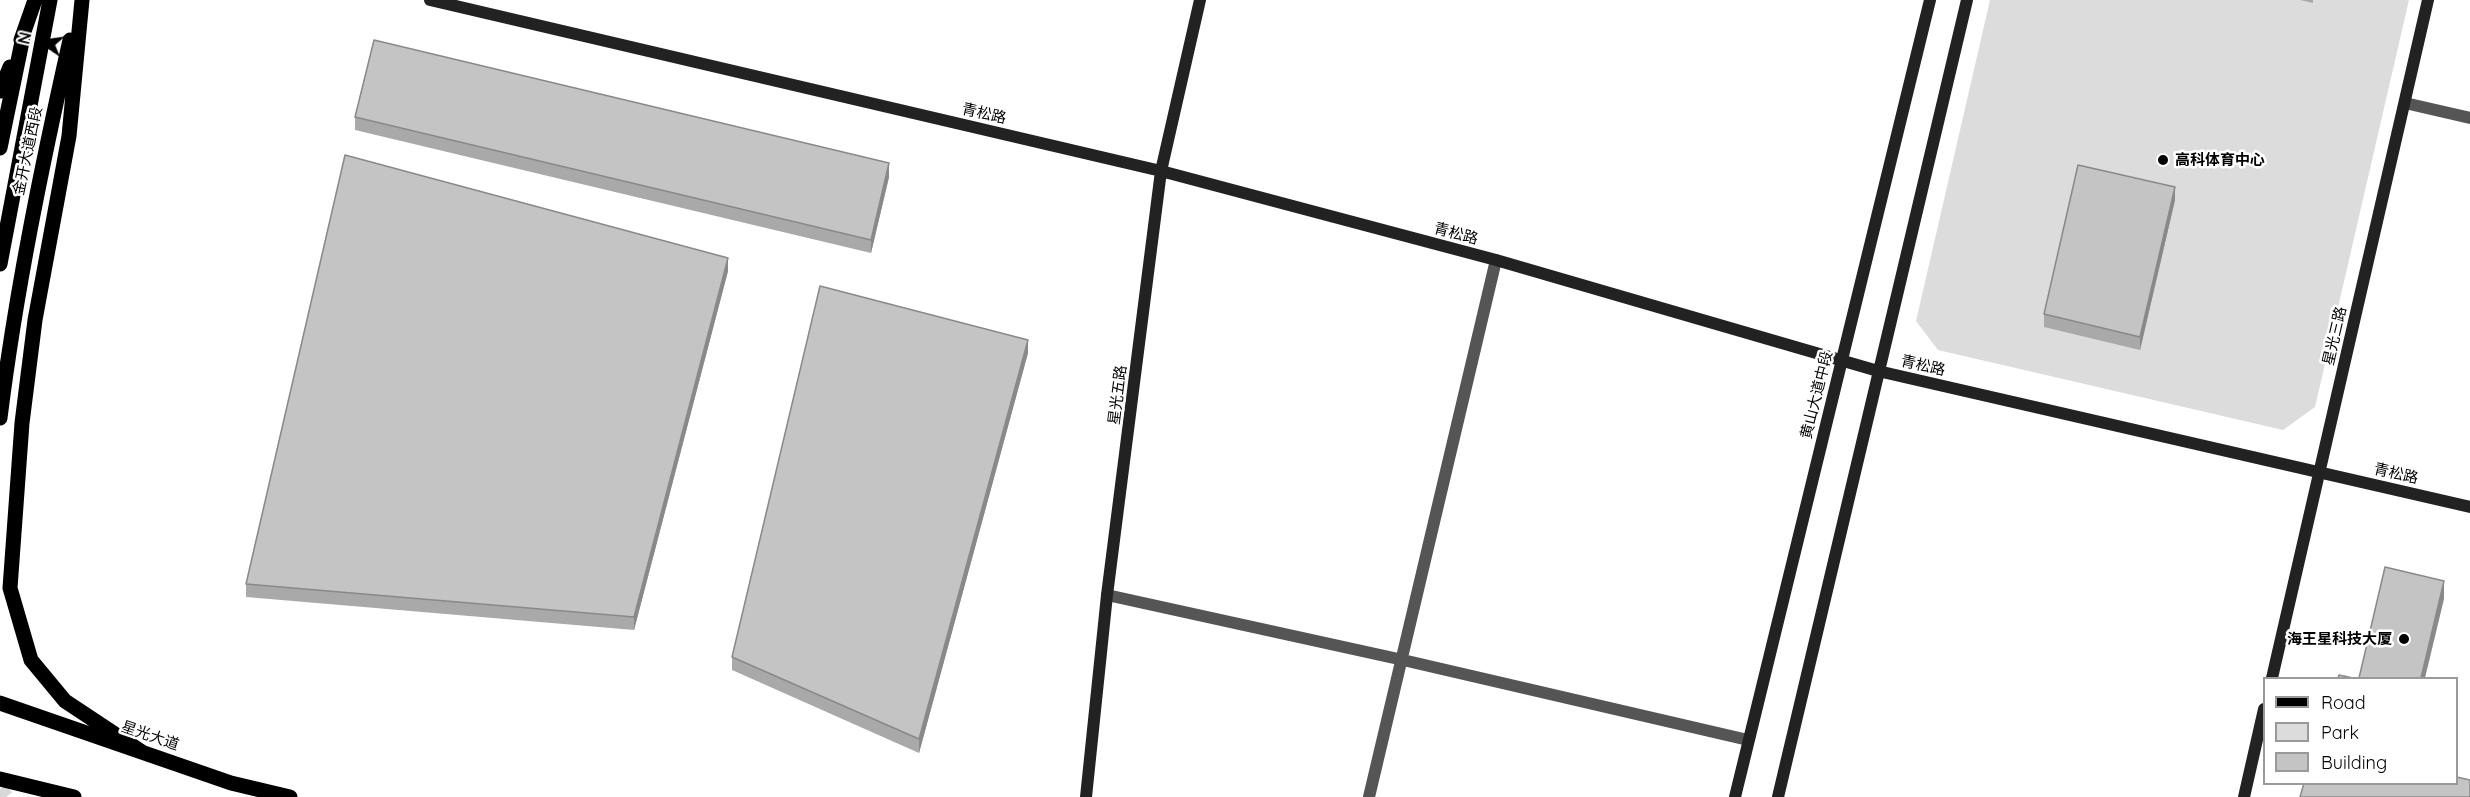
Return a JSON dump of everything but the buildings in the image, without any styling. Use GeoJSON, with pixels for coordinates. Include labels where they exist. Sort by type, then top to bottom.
{"type":"FeatureCollection","features":[{"type":"Feature","properties":{"kind":"main road"},"geometry":{"type":"LineString","coordinates":[[0,91],[35,0]]}},
{"type":"Feature","properties":{"kind":"main road","name":"金开大道西段"},"geometry":{"type":"LineString","coordinates":[[0,264],[50,0]]}},
{"type":"Feature","properties":{"kind":"main road"},"geometry":{"type":"LineString","coordinates":[[81,0],[69,136],[39,299],[28,377],[5,593],[31,660],[65,701],[142,752]]}},
{"type":"Feature","properties":{"kind":"main road","name":"金开大道西段"},"geometry":{"type":"LineString","coordinates":[[0,418],[12,322],[47,141],[81,0]]}},
{"type":"Feature","properties":{"kind":"main road"},"geometry":{"type":"LineString","coordinates":[[0,148],[24,32]]}},
{"type":"Feature","properties":{"kind":"main road","name":"星光大道"},"geometry":{"type":"LineString","coordinates":[[0,703],[231,783],[290,797]]}},
{"type":"Feature","properties":{"kind":"main road"},"geometry":{"type":"LineString","coordinates":[[0,779],[74,797]]}},
{"type":"Feature","properties":{"kind":"street","name":"青松路"},"geometry":{"type":"LineString","coordinates":[[430,0],[1161,171],[1496,260],[1841,362],[2470,507]]}},
{"type":"Feature","properties":{"kind":"street","name":"星光五路"},"geometry":{"type":"LineString","coordinates":[[1086,797],[1107,595],[1161,171],[1200,0]]}},
{"type":"Feature","properties":{"kind":"street","name":"黄山大道中段"},"geometry":{"type":"LineString","coordinates":[[1735,797],[1930,0]]}},
{"type":"Feature","properties":{"kind":"street"},"geometry":{"type":"LineString","coordinates":[[1778,797],[1967,0]]}},
{"type":"Feature","properties":{"kind":"street","name":"星光三路"},"geometry":{"type":"LineString","coordinates":[[2271,677],[2428,0]]}},
{"type":"Feature","properties":{"kind":"street"},"geometry":{"type":"LineString","coordinates":[[2404,103],[2470,118]]}},
{"type":"Feature","properties":{"kind":"street"},"geometry":{"type":"LineString","coordinates":[[1369,797],[1496,260]]}},
{"type":"Feature","properties":{"kind":"street"},"geometry":{"type":"LineString","coordinates":[[1107,595],[1403,660],[1748,740]]}},
{"type":"Feature","properties":{"kind":"street"},"geometry":{"type":"LineString","coordinates":[[2244,797],[2263,717]]}},
{"type":"Feature","properties":{"kind":"green space","name":"高科体育中心"},"geometry":{"type":"Polygon","coordinates":[[[1990,0],[2409,0],[2315,407],[2283,430],[1938,350],[1916,321],[1990,0]]]}},
{"type":"Feature","properties":{"kind":"tunnel"},"geometry":{"type":"LineString","coordinates":[[0,789],[6,797]]}},
{"type":"Feature","properties":{"kind":"place","name":"高科体育中心"},"geometry":{"type":"Point","coordinates":[2163,160]}},
{"type":"Feature","properties":{"kind":"place","name":"海王星科技大厦"},"geometry":{"type":"Point","coordinates":[2404,639]}}]}
